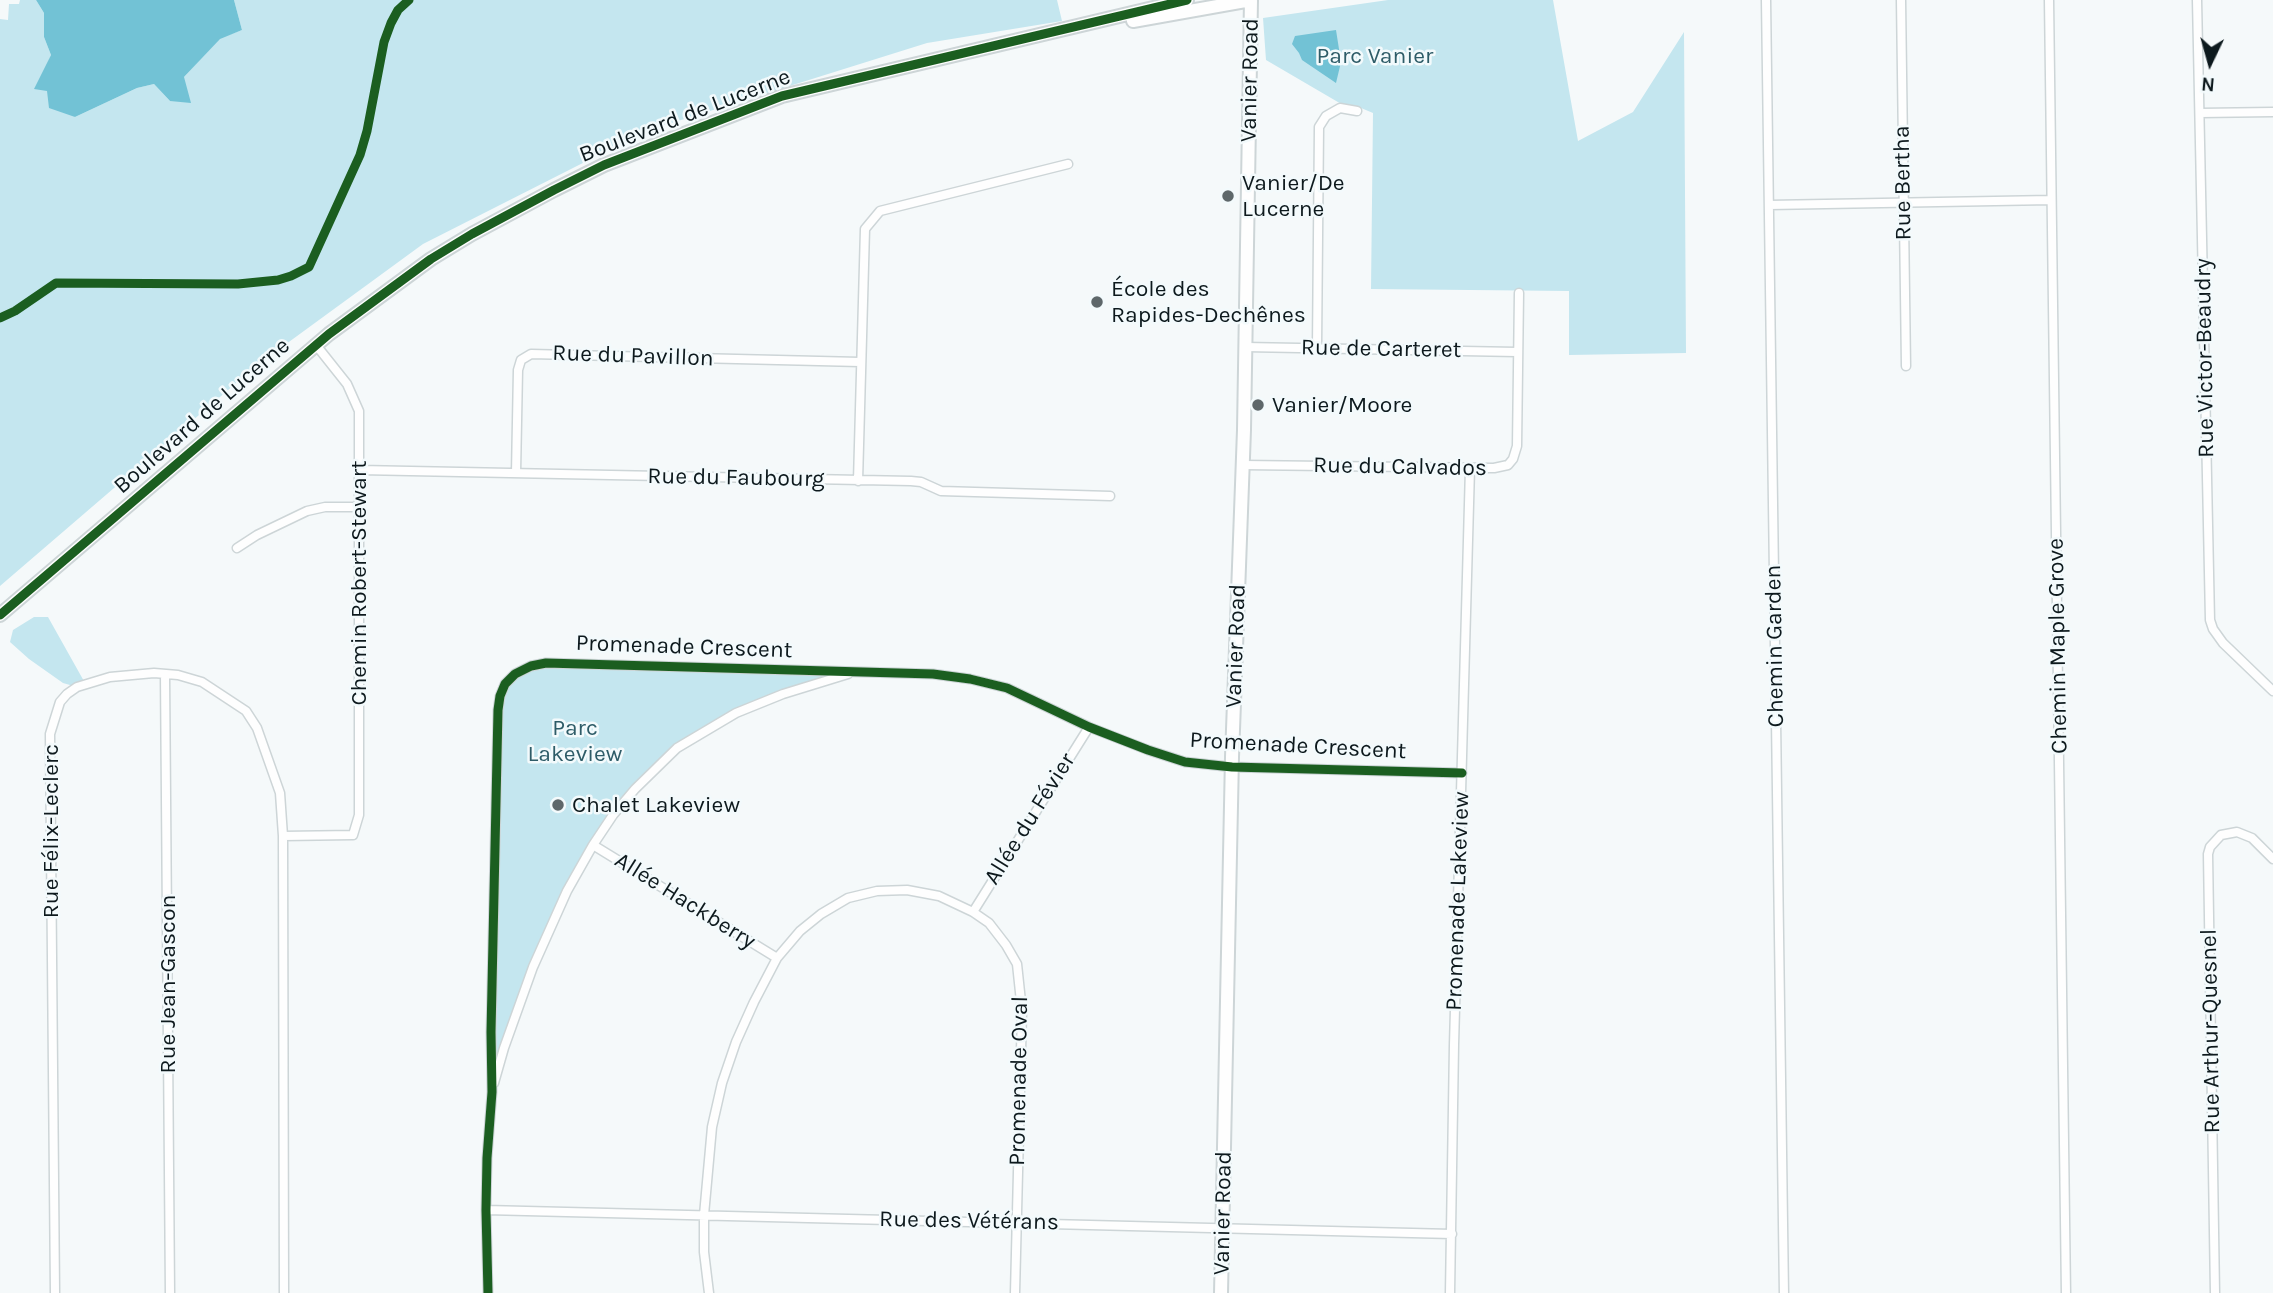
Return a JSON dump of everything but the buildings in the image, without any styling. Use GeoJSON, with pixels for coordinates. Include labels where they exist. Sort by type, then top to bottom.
{"type":"FeatureCollection","features":[{"type":"Feature","properties":{"kind":"main road","name":"Boulevard de Lucerne"},"geometry":{"type":"LineString","coordinates":[[0,615],[316,345],[385,290],[472,234],[604,164],[782,96],[1187,0]]}},
{"type":"Feature","properties":{"kind":"main road","name":"Boulevard de Lucerne"},"geometry":{"type":"LineString","coordinates":[[1036,37],[1251,0]]}},
{"type":"Feature","properties":{"kind":"main road","name":"Vanier Road"},"geometry":{"type":"LineString","coordinates":[[1221,1293],[1232,767],[1243,465],[1251,0]]}},
{"type":"Feature","properties":{"kind":"street","name":"Chemin Garden"},"geometry":{"type":"LineString","coordinates":[[1766,0],[1784,1293]]}},
{"type":"Feature","properties":{"kind":"street","name":"Rue Bertha"},"geometry":{"type":"LineString","coordinates":[[1900,0],[1906,366]]}},
{"type":"Feature","properties":{"kind":"street","name":"Chemin Maple Grove"},"geometry":{"type":"LineString","coordinates":[[2049,0],[2066,1293]]}},
{"type":"Feature","properties":{"kind":"street","name":"Rue Victor-Beaudry"},"geometry":{"type":"LineString","coordinates":[[2197,0],[2210,620],[2223,643],[2273,691]]}},
{"type":"Feature","properties":{"kind":"street"},"geometry":{"type":"LineString","coordinates":[[1317,347],[1319,127],[1326,116],[1340,108],[1357,111]]}},
{"type":"Feature","properties":{"kind":"street"},"geometry":{"type":"LineString","coordinates":[[2200,113],[2273,112]]}},
{"type":"Feature","properties":{"kind":"street"},"geometry":{"type":"LineString","coordinates":[[859,481],[865,229],[880,211],[1068,163]]}},
{"type":"Feature","properties":{"kind":"street"},"geometry":{"type":"LineString","coordinates":[[1769,205],[2051,200]]}},
{"type":"Feature","properties":{"kind":"street","name":"Rue du Calvados"},"geometry":{"type":"LineString","coordinates":[[1243,465],[1502,468],[1508,465],[1516,454],[1519,293]]}},
{"type":"Feature","properties":{"kind":"street","name":"Chemin Robert-Stewart"},"geometry":{"type":"LineString","coordinates":[[283,836],[353,835],[359,816],[360,470],[357,402],[347,384],[316,345]]}},
{"type":"Feature","properties":{"kind":"street","name":"Rue de Carteret"},"geometry":{"type":"LineString","coordinates":[[1245,347],[1517,352]]}},
{"type":"Feature","properties":{"kind":"street","name":"Rue du Pavillon"},"geometry":{"type":"LineString","coordinates":[[516,473],[518,370],[521,360],[531,354],[860,362]]}},
{"type":"Feature","properties":{"kind":"street","name":"Promenade Lakeview"},"geometry":{"type":"LineString","coordinates":[[1450,1293],[1470,468]]}},
{"type":"Feature","properties":{"kind":"street","name":"Rue du Faubourg"},"geometry":{"type":"LineString","coordinates":[[360,470],[921,482],[941,491],[1110,496]]}},
{"type":"Feature","properties":{"kind":"street"},"geometry":{"type":"LineString","coordinates":[[237,548],[257,535],[307,511],[326,507],[359,507]]}},
{"type":"Feature","properties":{"kind":"street","name":"Promenade Crescent"},"geometry":{"type":"LineString","coordinates":[[488,1293],[486,1158],[492,1092],[498,710],[505,684],[515,674],[531,666],[547,663],[933,674],[971,679],[1007,688],[1089,727],[1185,762],[1232,767],[1462,773]]}},
{"type":"Feature","properties":{"kind":"street","name":"Promenade Crescent"},"geometry":{"type":"LineString","coordinates":[[492,1092],[504,1048],[548,931],[593,845],[613,815],[643,780],[677,748],[736,713],[783,694],[861,671]]}},
{"type":"Feature","properties":{"kind":"street","name":"Rue Félix-Leclerc"},"geometry":{"type":"LineString","coordinates":[[55,1293],[50,745],[52,722],[60,702],[67,694],[85,683],[121,676],[165,674],[191,678],[213,688],[238,704],[252,719],[276,779],[282,805],[284,1293]]}},
{"type":"Feature","properties":{"kind":"street","name":"Rue Jean-Gascon"},"geometry":{"type":"LineString","coordinates":[[165,674],[170,1293]]}},
{"type":"Feature","properties":{"kind":"street","name":"Allée du Févier"},"geometry":{"type":"LineString","coordinates":[[973,912],[1089,727]]}},
{"type":"Feature","properties":{"kind":"street","name":"Rue Arthur-Quesnel"},"geometry":{"type":"LineString","coordinates":[[2215,1293],[2208,854],[2210,847],[2221,835],[2237,832],[2252,838],[2273,859]]}},
{"type":"Feature","properties":{"kind":"street","name":"Allée Hackberry"},"geometry":{"type":"LineString","coordinates":[[593,845],[777,958]]}},
{"type":"Feature","properties":{"kind":"street","name":"Promenade Oval"},"geometry":{"type":"LineString","coordinates":[[709,1293],[704,1252],[704,1215],[712,1128],[722,1083],[736,1042],[777,958],[800,931],[821,914],[848,898],[877,891],[906,890],[939,896],[973,912],[989,923],[1017,964],[1022,1011],[1015,1293]]}},
{"type":"Feature","properties":{"kind":"street","name":"Rue des Vétérans"},"geometry":{"type":"LineString","coordinates":[[486,1210],[1452,1234]]}},
{"type":"Feature","properties":{"kind":"green space"},"geometry":{"type":"Polygon","coordinates":[[[20,0],[36,0],[44,13],[44,37],[51,55],[41,79],[47,91],[75,117],[137,88],[154,84],[170,101],[184,77],[220,38],[242,30],[234,0],[1057,0],[1062,21],[927,43],[646,131],[423,244],[256,366],[0,586],[0,19],[8,20],[9,4],[19,4],[20,0]]]}},
{"type":"Feature","properties":{"kind":"green space","name":"Parc Vanier"},"geometry":{"type":"Polygon","coordinates":[[[1388,0],[1553,0],[1578,141],[1633,112],[1684,32],[1686,353],[1569,355],[1569,291],[1371,289],[1373,113],[1343,105],[1266,60],[1263,18],[1388,0]]]}},
{"type":"Feature","properties":{"kind":"green space"},"geometry":{"type":"Polygon","coordinates":[[[34,617],[48,617],[85,683],[77,687],[63,683],[10,642],[13,630],[34,617]]]}},
{"type":"Feature","properties":{"kind":"green space","name":"Parc Lakeview"},"geometry":{"type":"Polygon","coordinates":[[[531,666],[861,671],[736,713],[677,748],[613,815],[548,931],[492,1092],[498,710],[505,684],[531,666]]]}},
{"type":"Feature","properties":{"kind":"water"},"geometry":{"type":"Polygon","coordinates":[[[36,0],[234,0],[242,30],[220,39],[184,77],[191,103],[170,101],[154,84],[137,88],[75,117],[49,108],[47,91],[34,89],[51,55],[44,37],[44,13],[36,0]]]}},
{"type":"Feature","properties":{"kind":"water"},"geometry":{"type":"Polygon","coordinates":[[[1336,30],[1341,62],[1336,83],[1302,60],[1292,44],[1295,36],[1336,30]]]}},
{"type":"Feature","properties":{"kind":"cycle path"},"geometry":{"type":"LineString","coordinates":[[0,318],[56,283],[238,284],[278,280],[309,267],[360,155],[384,42],[391,23],[398,10],[409,0]]}},
{"type":"Feature","properties":{"kind":"cycle path"},"geometry":{"type":"LineString","coordinates":[[0,615],[329,334],[431,259],[554,190],[604,165],[782,96],[1187,0]]}},
{"type":"Feature","properties":{"kind":"cycle path"},"geometry":{"type":"LineString","coordinates":[[488,1293],[486,1210],[492,1092],[498,710],[505,684],[515,674],[531,666],[546,663],[933,674],[1007,688],[1089,727],[1185,762],[1232,767],[1462,773]]}},
{"type":"Feature","properties":{"kind":"place","name":"Vanier/De Lucerne"},"geometry":{"type":"Point","coordinates":[1228,196]}},
{"type":"Feature","properties":{"kind":"place","name":"École des Rapides-Dechênes"},"geometry":{"type":"Point","coordinates":[1097,302]}},
{"type":"Feature","properties":{"kind":"place","name":"Vanier/Moore"},"geometry":{"type":"Point","coordinates":[1258,405]}},
{"type":"Feature","properties":{"kind":"place","name":"Chalet Lakeview"},"geometry":{"type":"Point","coordinates":[558,805]}}]}
